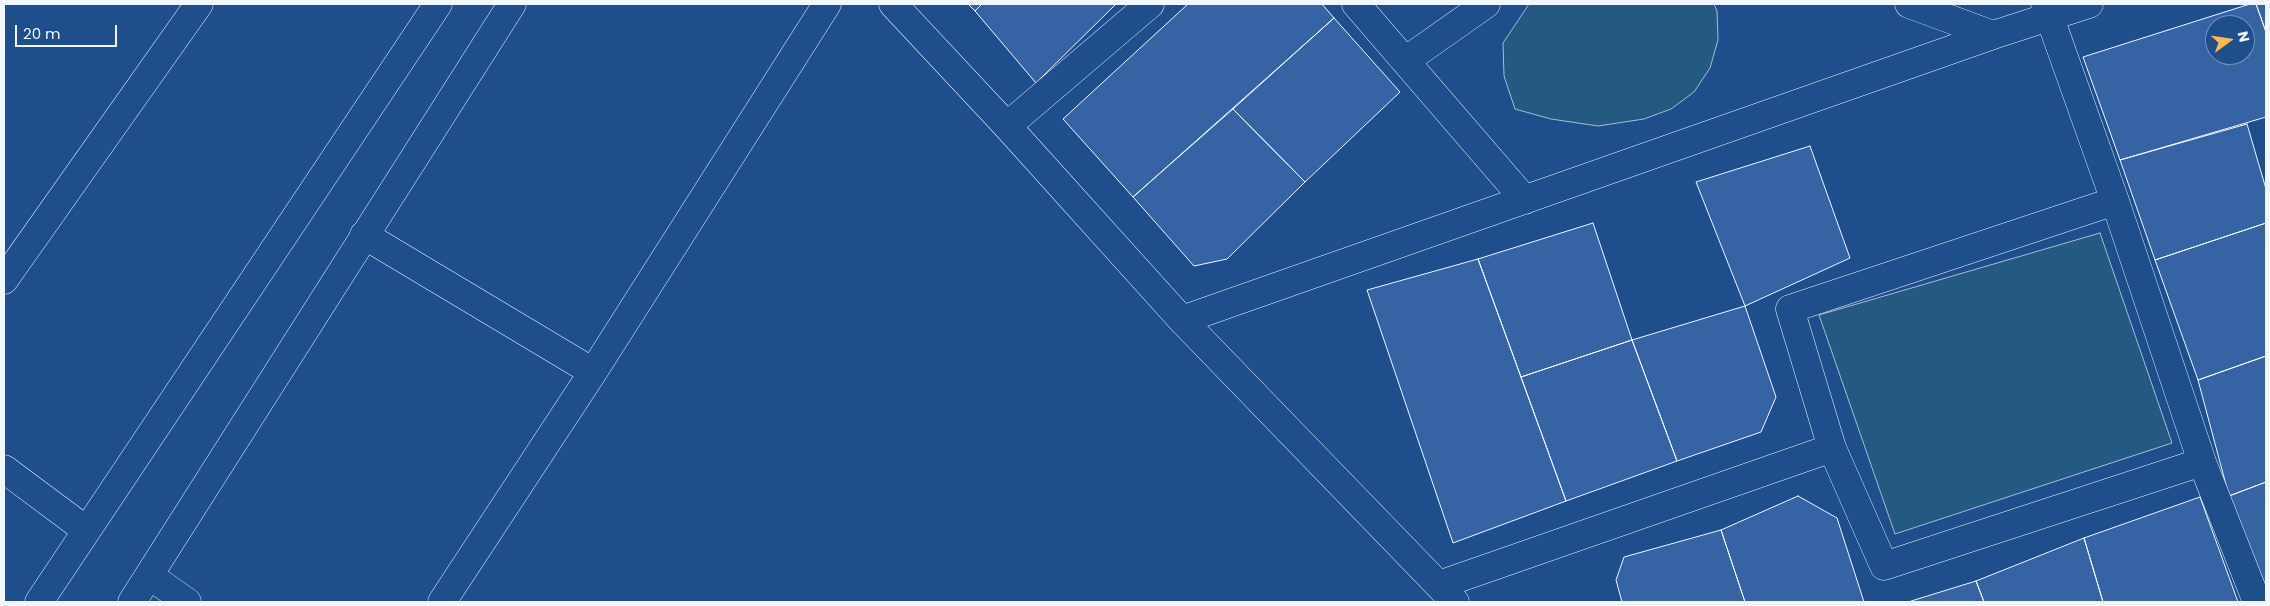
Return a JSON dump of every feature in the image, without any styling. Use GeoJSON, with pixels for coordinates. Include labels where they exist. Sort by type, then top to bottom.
{"type":"FeatureCollection","features":[{"type":"Feature","properties":{"kind":"street"},"geometry":{"type":"LineString","coordinates":[[4,280],[199,4]]}},
{"type":"Feature","properties":{"kind":"street"},"geometry":{"type":"LineString","coordinates":[[39,602],[438,4]]}},
{"type":"Feature","properties":{"kind":"street"},"geometry":{"type":"LineString","coordinates":[[132,602],[512,4]]}},
{"type":"Feature","properties":{"kind":"street"},"geometry":{"type":"LineString","coordinates":[[442,602],[593,372],[827,4]]}},
{"type":"Feature","properties":{"kind":"street"},"geometry":{"type":"LineString","coordinates":[[893,4],[1007,126],[1182,320],[1447,594],[1832,448]]}},
{"type":"Feature","properties":{"kind":"street"},"geometry":{"type":"LineString","coordinates":[[1007,126],[1150,4]]}},
{"type":"Feature","properties":{"kind":"street"},"geometry":{"type":"LineString","coordinates":[[1356,4],[1525,200]]}},
{"type":"Feature","properties":{"kind":"street"},"geometry":{"type":"LineString","coordinates":[[1405,60],[1486,4]]}},
{"type":"Feature","properties":{"kind":"street"},"geometry":{"type":"LineString","coordinates":[[1909,4],[1993,36]]}},
{"type":"Feature","properties":{"kind":"street"},"geometry":{"type":"LineString","coordinates":[[1182,320],[1993,36],[2047,10],[2089,4]]}},
{"type":"Feature","properties":{"kind":"street"},"geometry":{"type":"LineString","coordinates":[[2047,10],[2202,462],[2257,602]]}},
{"type":"Feature","properties":{"kind":"street"},"geometry":{"type":"LineString","coordinates":[[2114,201],[1790,309],[1832,448],[1884,566],[2202,462]]}},
{"type":"Feature","properties":{"kind":"street"},"geometry":{"type":"LineString","coordinates":[[364,235],[593,372]]}},
{"type":"Feature","properties":{"kind":"street"},"geometry":{"type":"LineString","coordinates":[[4,469],[86,530]]}},
{"type":"Feature","properties":{"kind":"street"},"geometry":{"type":"LineString","coordinates":[[150,576],[187,602]]}},
{"type":"Feature","properties":{"kind":"shaded area"},"geometry":{"type":"Polygon","coordinates":[[[1529,4],[1714,4],[1717,11],[1718,40],[1710,68],[1694,92],[1671,109],[1644,119],[1598,126],[1551,119],[1515,109],[1504,76],[1503,43],[1529,4]]]}},
{"type":"Feature","properties":{"kind":"shaded area"},"geometry":{"type":"Polygon","coordinates":[[[2100,233],[2172,443],[1895,534],[1819,315],[2100,233]]]}},
{"type":"Feature","properties":{"kind":"building"},"geometry":{"type":"Polygon","coordinates":[[[968,4],[982,4],[975,11],[968,4]]]}},
{"type":"Feature","properties":{"kind":"building"},"geometry":{"type":"Polygon","coordinates":[[[982,4],[1116,4],[1036,83],[975,11],[982,4]]]}},
{"type":"Feature","properties":{"kind":"building"},"geometry":{"type":"Polygon","coordinates":[[[1188,4],[1322,4],[1334,18],[1133,197],[1063,119],[1188,4]]]}},
{"type":"Feature","properties":{"kind":"building"},"geometry":{"type":"Polygon","coordinates":[[[2250,4],[2256,4],[2266,32],[2266,117],[2120,160],[2083,57],[2205,18],[2205,65],[2255,65],[2255,15],[2215,15],[2250,4]]]}},
{"type":"Feature","properties":{"kind":"building"},"geometry":{"type":"Polygon","coordinates":[[[2256,4],[2266,4],[2266,32],[2256,4]]]}},
{"type":"Feature","properties":{"kind":"building"},"geometry":{"type":"Polygon","coordinates":[[[1334,18],[1400,92],[1305,182],[1233,109],[1334,18]]]}},
{"type":"Feature","properties":{"kind":"building"},"geometry":{"type":"Polygon","coordinates":[[[1233,109],[1305,182],[1227,259],[1194,266],[1133,197],[1233,109]]]}},
{"type":"Feature","properties":{"kind":"building"},"geometry":{"type":"Polygon","coordinates":[[[2247,124],[2266,189],[2266,223],[2155,260],[2120,160],[2247,124]]]}},
{"type":"Feature","properties":{"kind":"building"},"geometry":{"type":"Polygon","coordinates":[[[1810,146],[1850,258],[1745,306],[1696,182],[1810,146]]]}},
{"type":"Feature","properties":{"kind":"building"},"geometry":{"type":"Polygon","coordinates":[[[1593,223],[1632,340],[1521,377],[1478,259],[1593,223]]]}},
{"type":"Feature","properties":{"kind":"building"},"geometry":{"type":"Polygon","coordinates":[[[2266,223],[2266,356],[2198,380],[2155,260],[2266,223]]]}},
{"type":"Feature","properties":{"kind":"building"},"geometry":{"type":"Polygon","coordinates":[[[1478,259],[1566,501],[1453,543],[1367,290],[1478,259]]]}},
{"type":"Feature","properties":{"kind":"building"},"geometry":{"type":"Polygon","coordinates":[[[1745,306],[1776,397],[1761,432],[1677,461],[1632,340],[1745,306]]]}},
{"type":"Feature","properties":{"kind":"building"},"geometry":{"type":"Polygon","coordinates":[[[1632,340],[1677,461],[1566,501],[1521,377],[1632,340]]]}},
{"type":"Feature","properties":{"kind":"building"},"geometry":{"type":"Polygon","coordinates":[[[2266,356],[2266,482],[2229,496],[2198,380],[2266,356]]]}},
{"type":"Feature","properties":{"kind":"building"},"geometry":{"type":"Polygon","coordinates":[[[2266,482],[2266,587],[2229,496],[2266,482]]]}},
{"type":"Feature","properties":{"kind":"building"},"geometry":{"type":"Polygon","coordinates":[[[1798,496],[1837,518],[1864,602],[1745,602],[1721,530],[1798,496]]]}},
{"type":"Feature","properties":{"kind":"building"},"geometry":{"type":"Polygon","coordinates":[[[2200,497],[2238,602],[2103,602],[2084,538],[2200,497]]]}},
{"type":"Feature","properties":{"kind":"building"},"geometry":{"type":"Polygon","coordinates":[[[1721,530],[1745,602],[1622,602],[1616,580],[1624,557],[1721,530]]]}},
{"type":"Feature","properties":{"kind":"building"},"geometry":{"type":"Polygon","coordinates":[[[2084,538],[2103,602],[1984,602],[1976,581],[2084,538]]]}},
{"type":"Feature","properties":{"kind":"building"},"geometry":{"type":"Polygon","coordinates":[[[1976,581],[1984,602],[1908,602],[1976,581]]]}}]}
